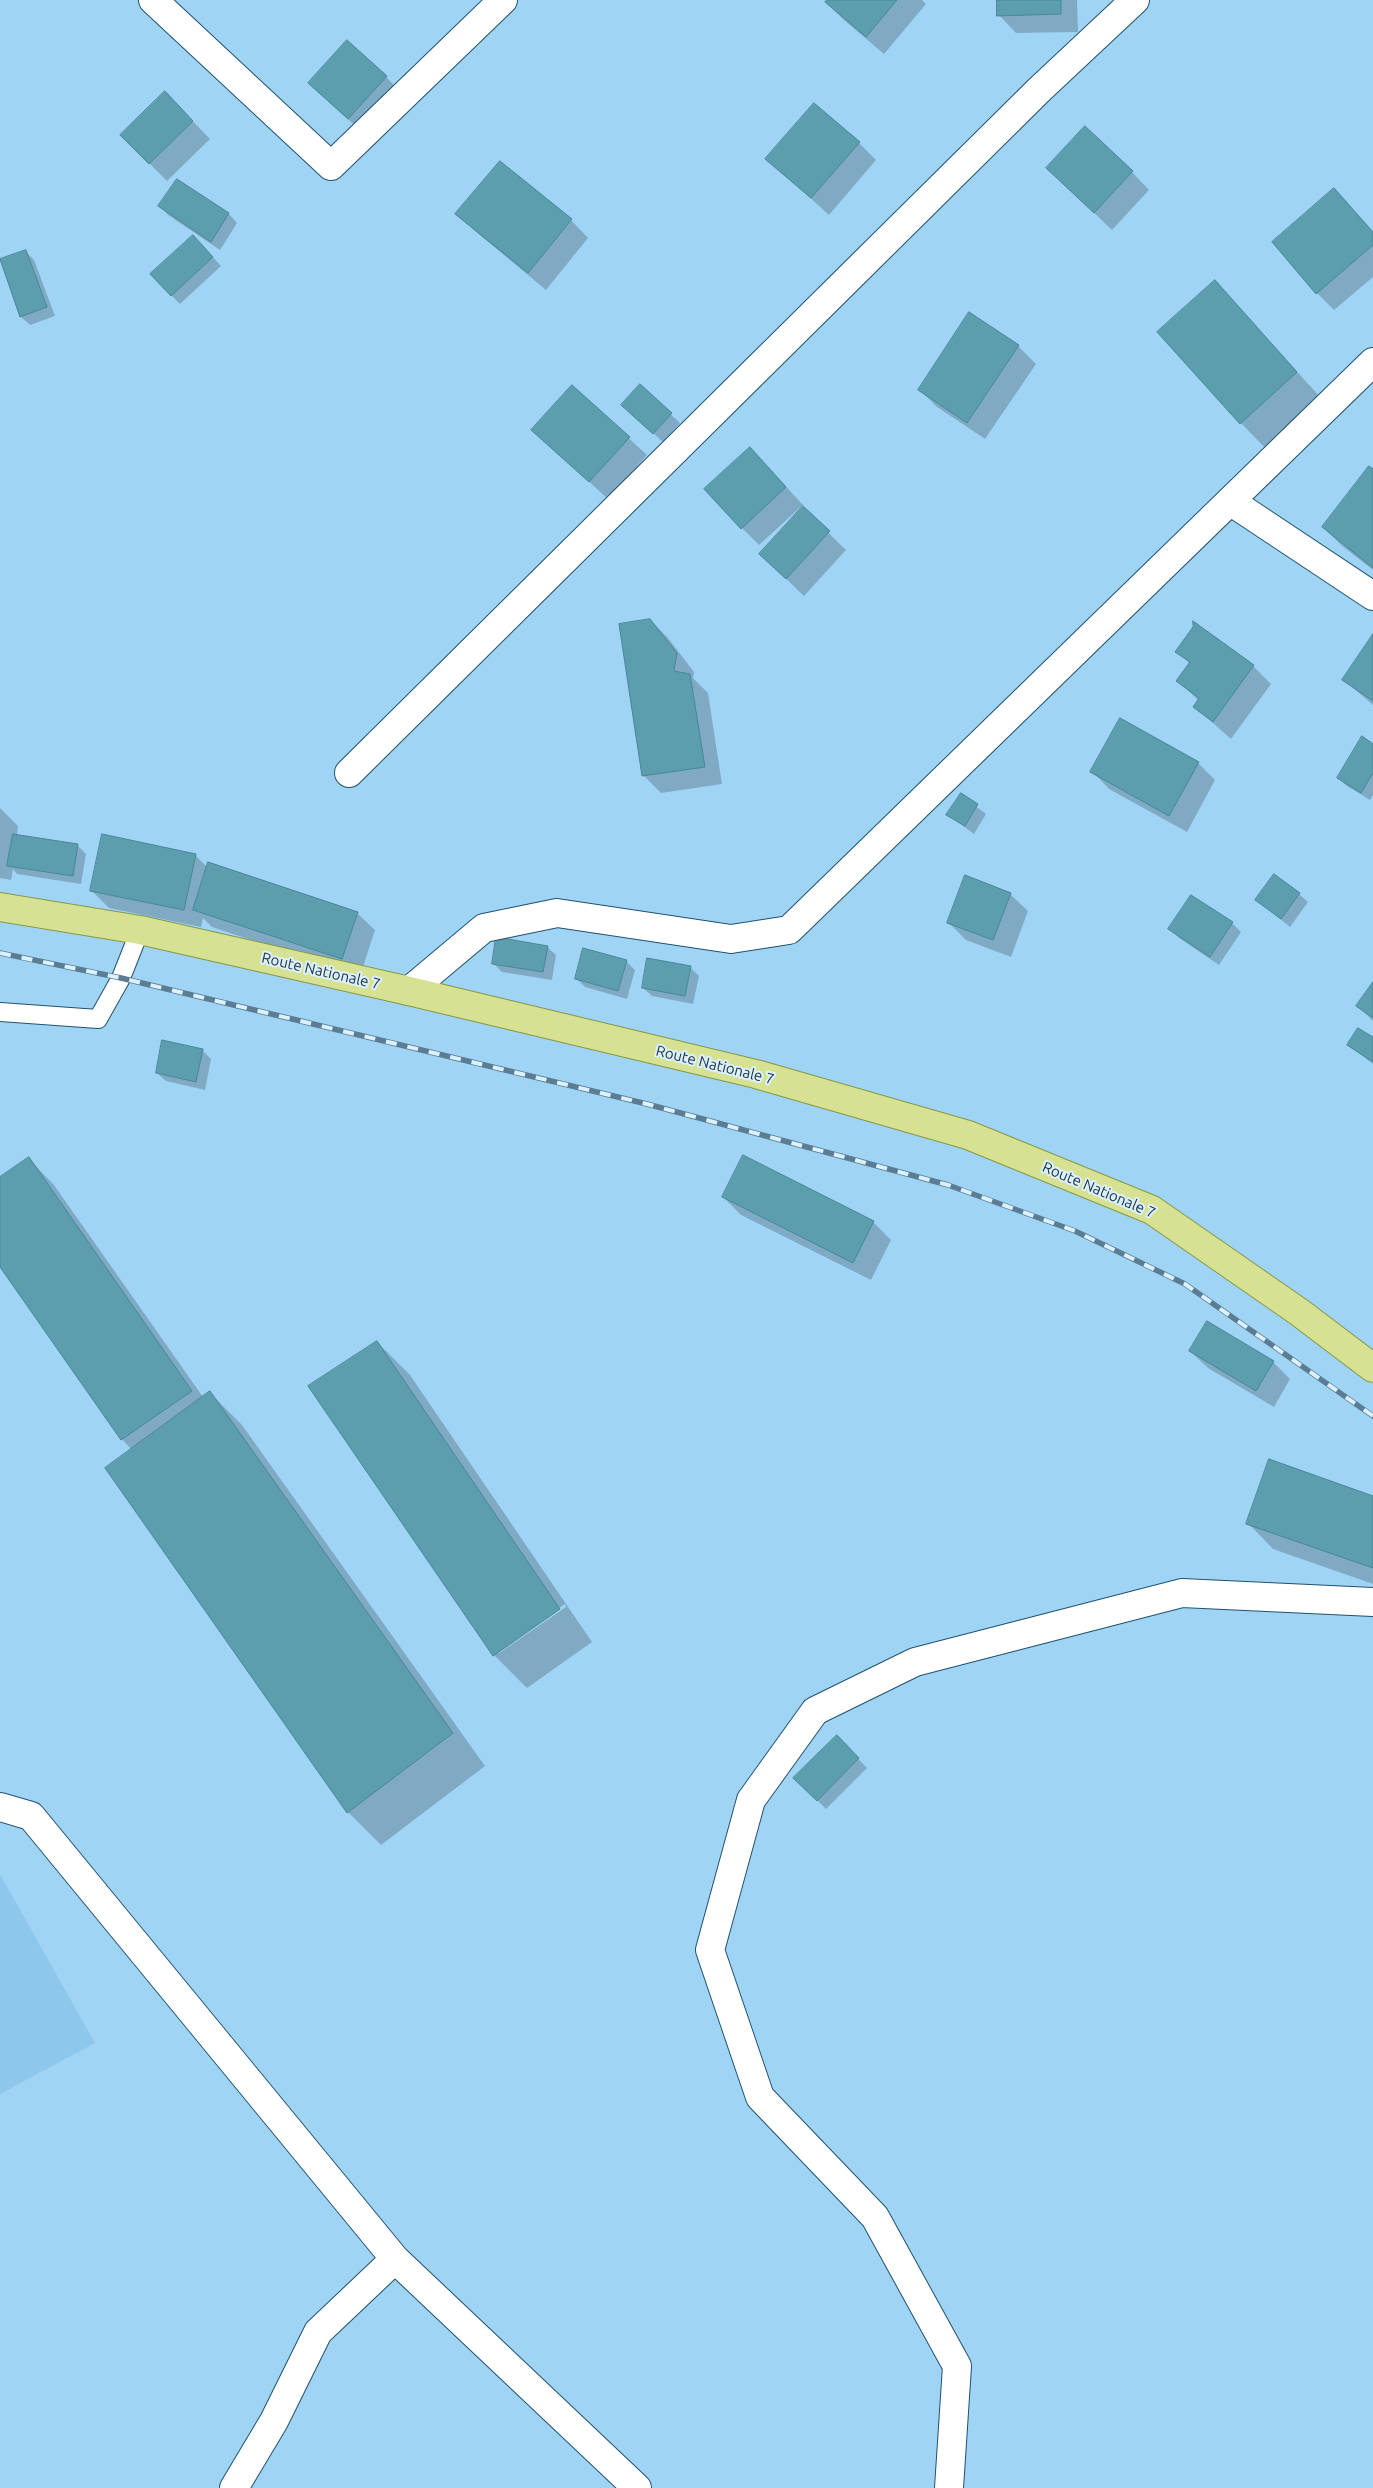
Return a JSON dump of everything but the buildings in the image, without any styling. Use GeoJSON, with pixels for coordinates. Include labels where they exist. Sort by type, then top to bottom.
{"type":"FeatureCollection","features":[{"type":"Feature","properties":{"kind":"main road","name":"Route Nationale 7"},"geometry":{"type":"LineString","coordinates":[[0,907],[140,930],[409,991],[756,1074],[968,1135],[1152,1210],[1299,1312],[1373,1368]]}},
{"type":"Feature","properties":{"kind":"street"},"geometry":{"type":"LineString","coordinates":[[153,0],[331,166],[502,0]]}},
{"type":"Feature","properties":{"kind":"street"},"geometry":{"type":"LineString","coordinates":[[349,773],[1032,97],[1135,0]]}},
{"type":"Feature","properties":{"kind":"street"},"geometry":{"type":"LineString","coordinates":[[409,991],[484,928],[557,913],[731,939],[789,930],[1373,362]]}},
{"type":"Feature","properties":{"kind":"street"},"geometry":{"type":"LineString","coordinates":[[1230,500],[1373,596]]}},
{"type":"Feature","properties":{"kind":"street"},"geometry":{"type":"LineString","coordinates":[[949,2488],[957,2366],[875,2217],[760,2097],[710,1950],[751,1800],[816,1711],[915,1662],[1182,1593],[1373,1602]]}},
{"type":"Feature","properties":{"kind":"street"},"geometry":{"type":"LineString","coordinates":[[0,1807],[31,1816],[395,2259],[637,2488]]}},
{"type":"Feature","properties":{"kind":"street"},"geometry":{"type":"LineString","coordinates":[[234,2488],[274,2421],[318,2332],[395,2259]]}},
{"type":"Feature","properties":{"kind":"lane"},"geometry":{"type":"LineString","coordinates":[[0,1012],[98,1019],[121,978],[140,930]]}},
{"type":"Feature","properties":{"kind":"shaded area"},"geometry":{"type":"Polygon","coordinates":[[[0,1874],[95,2043],[0,2094],[0,1874]]]}},
{"type":"Feature","properties":{"kind":"railway"},"geometry":{"type":"LineString","coordinates":[[0,953],[121,978],[647,1104],[948,1185],[1075,1231],[1185,1284],[1373,1416]]}}]}
